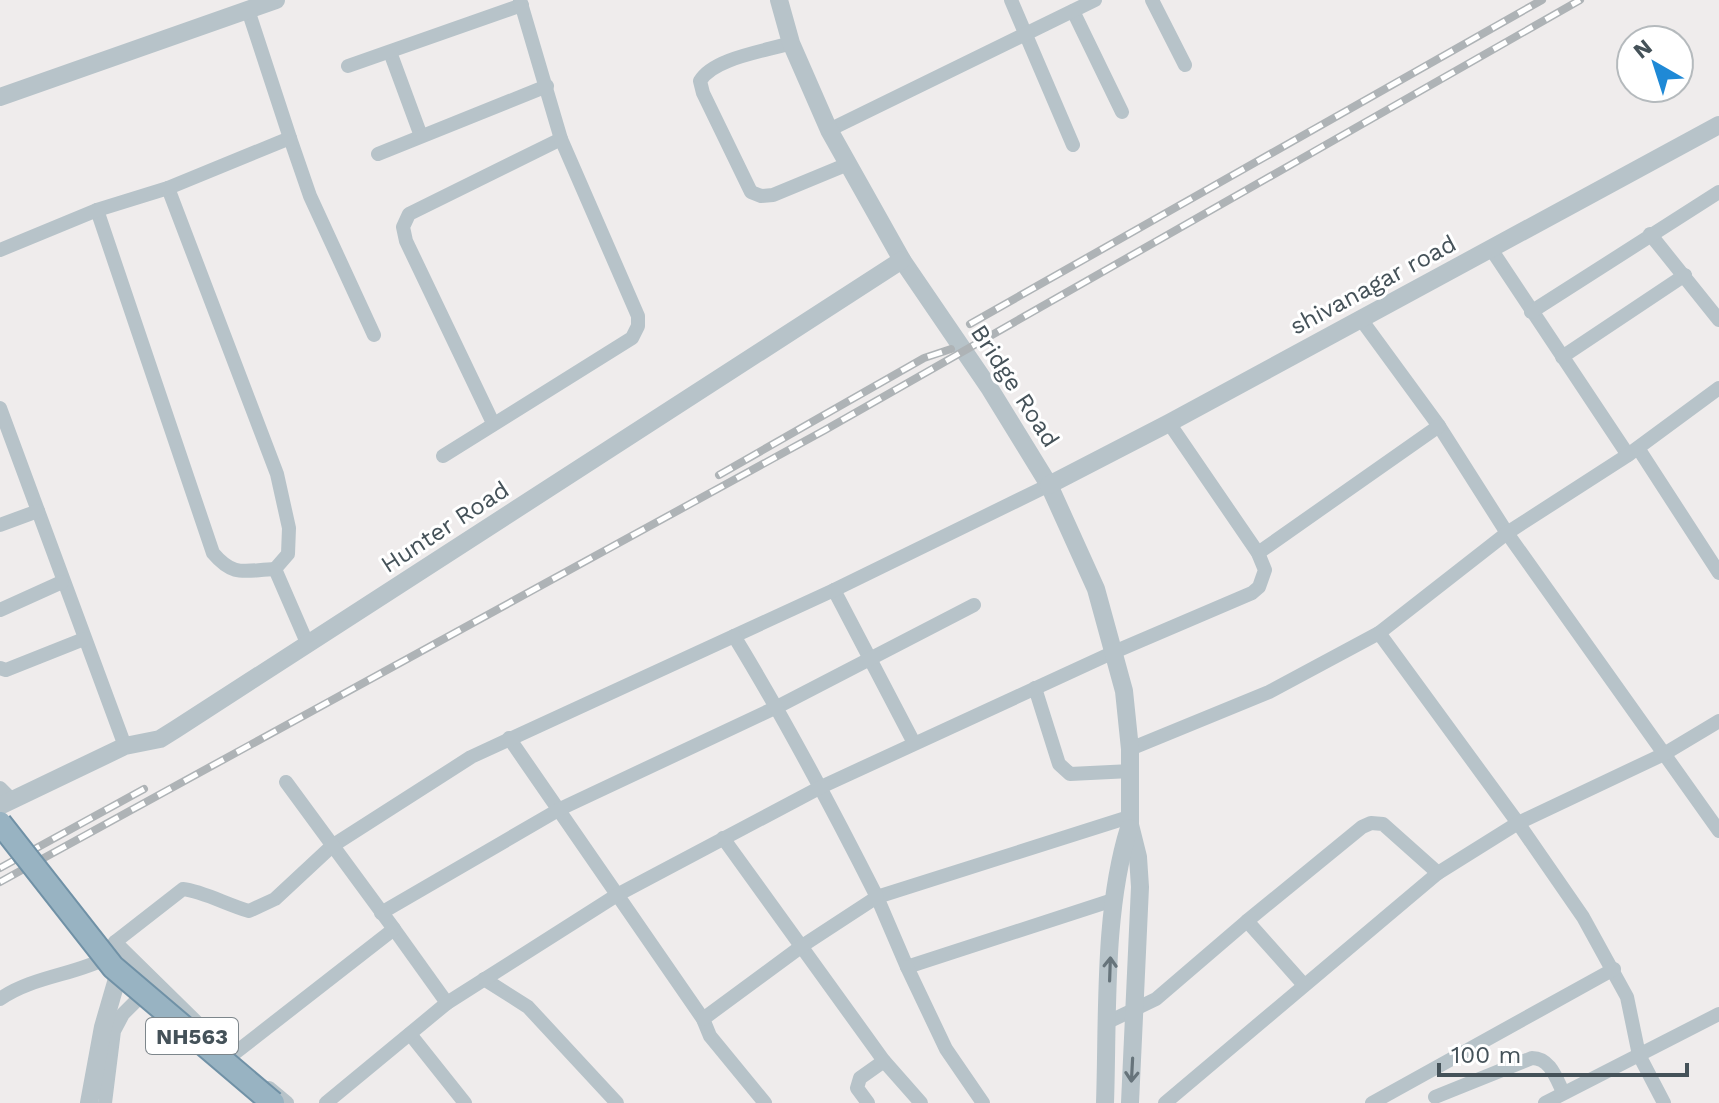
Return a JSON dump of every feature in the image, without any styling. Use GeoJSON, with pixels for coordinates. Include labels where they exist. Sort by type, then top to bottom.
{"type":"FeatureCollection","features":[{"type":"Feature","properties":{"kind":"highway","name":"NH563"},"geometry":{"type":"LineString","coordinates":[[0,823],[119,972],[273,1103]]}},
{"type":"Feature","properties":{"kind":"street","name":"Bridge Road"},"geometry":{"type":"LineString","coordinates":[[779,0],[791,43],[829,130],[902,260],[990,389],[1049,485],[1096,589],[1124,691],[1130,749],[1130,821],[1138,857],[1140,887],[1130,1103]]}},
{"type":"Feature","properties":{"kind":"street"},"geometry":{"type":"LineString","coordinates":[[1011,0],[1073,145]]}},
{"type":"Feature","properties":{"kind":"street"},"geometry":{"type":"LineString","coordinates":[[829,130],[1095,0]]}},
{"type":"Feature","properties":{"kind":"street"},"geometry":{"type":"LineString","coordinates":[[1152,0],[1185,65]]}},
{"type":"Feature","properties":{"kind":"street"},"geometry":{"type":"LineString","coordinates":[[0,97],[271,1]]}},
{"type":"Feature","properties":{"kind":"street"},"geometry":{"type":"LineString","coordinates":[[348,66],[521,2],[561,139],[638,316],[638,326],[632,338],[443,456]]}},
{"type":"Feature","properties":{"kind":"street"},"geometry":{"type":"LineString","coordinates":[[248,10],[310,196],[374,335]]}},
{"type":"Feature","properties":{"kind":"street"},"geometry":{"type":"LineString","coordinates":[[1073,11],[1122,112]]}},
{"type":"Feature","properties":{"kind":"street"},"geometry":{"type":"LineString","coordinates":[[791,43],[717,65],[705,72],[700,81],[740,172],[751,192],[761,196],[773,195],[848,164]]}},
{"type":"Feature","properties":{"kind":"street"},"geometry":{"type":"LineString","coordinates":[[390,52],[421,136]]}},
{"type":"Feature","properties":{"kind":"street"},"geometry":{"type":"LineString","coordinates":[[378,154],[547,86]]}},
{"type":"Feature","properties":{"kind":"street","name":"shivanagar road"},"geometry":{"type":"LineString","coordinates":[[1049,485],[1719,125]]}},
{"type":"Feature","properties":{"kind":"street"},"geometry":{"type":"LineString","coordinates":[[0,250],[97,210],[168,188],[290,138]]}},
{"type":"Feature","properties":{"kind":"street"},"geometry":{"type":"LineString","coordinates":[[493,423],[406,241],[403,227],[409,214],[561,139]]}},
{"type":"Feature","properties":{"kind":"street"},"geometry":{"type":"LineString","coordinates":[[97,210],[213,553],[224,567],[232,571],[275,569],[288,554],[289,528],[277,474],[168,188]]}},
{"type":"Feature","properties":{"kind":"street"},"geometry":{"type":"LineString","coordinates":[[1531,312],[1719,192]]}},
{"type":"Feature","properties":{"kind":"street"},"geometry":{"type":"LineString","coordinates":[[1650,234],[1719,320]]}},
{"type":"Feature","properties":{"kind":"street"},"geometry":{"type":"LineString","coordinates":[[1491,249],[1562,357],[1719,573]]}},
{"type":"Feature","properties":{"kind":"street","name":"Hunter Road"},"geometry":{"type":"LineString","coordinates":[[4,798],[125,746],[160,739],[902,260]]}},
{"type":"Feature","properties":{"kind":"street"},"geometry":{"type":"LineString","coordinates":[[1562,357],[1685,275]]}},
{"type":"Feature","properties":{"kind":"street"},"geometry":{"type":"LineString","coordinates":[[1360,318],[1439,426],[1507,533],[1719,831]]}},
{"type":"Feature","properties":{"kind":"street"},"geometry":{"type":"LineString","coordinates":[[1130,749],[1269,692],[1379,633],[1507,533],[1633,452],[1719,388]]}},
{"type":"Feature","properties":{"kind":"street"},"geometry":{"type":"LineString","coordinates":[[0,408],[125,746]]}},
{"type":"Feature","properties":{"kind":"street"},"geometry":{"type":"LineString","coordinates":[[326,1103],[447,1003],[617,895],[821,787],[1114,652],[1252,593],[1259,587],[1265,570],[1258,553],[1169,423]]}},
{"type":"Feature","properties":{"kind":"street"},"geometry":{"type":"LineString","coordinates":[[1258,553],[1439,426]]}},
{"type":"Feature","properties":{"kind":"street"},"geometry":{"type":"LineString","coordinates":[[115,942],[183,889],[201,892],[211,899],[249,911],[268,904],[332,846],[471,757],[834,590],[1049,485]]}},
{"type":"Feature","properties":{"kind":"street"},"geometry":{"type":"LineString","coordinates":[[0,525],[38,511]]}},
{"type":"Feature","properties":{"kind":"street"},"geometry":{"type":"LineString","coordinates":[[275,569],[308,645]]}},
{"type":"Feature","properties":{"kind":"street"},"geometry":{"type":"LineString","coordinates":[[0,610],[62,582]]}},
{"type":"Feature","properties":{"kind":"street"},"geometry":{"type":"LineString","coordinates":[[834,590],[914,743]]}},
{"type":"Feature","properties":{"kind":"street"},"geometry":{"type":"LineString","coordinates":[[381,913],[560,809],[777,707],[974,605]]}},
{"type":"Feature","properties":{"kind":"street"},"geometry":{"type":"LineString","coordinates":[[1379,633],[1583,917],[1627,997],[1639,1055],[1664,1103]]}},
{"type":"Feature","properties":{"kind":"street"},"geometry":{"type":"LineString","coordinates":[[734,636],[821,787],[877,897],[946,1049],[983,1103]]}},
{"type":"Feature","properties":{"kind":"street"},"geometry":{"type":"LineString","coordinates":[[0,668],[6,670],[84,639]]}},
{"type":"Feature","properties":{"kind":"street"},"geometry":{"type":"LineString","coordinates":[[1035,688],[1063,769],[1070,774],[1131,771]]}},
{"type":"Feature","properties":{"kind":"street"},"geometry":{"type":"LineString","coordinates":[[1165,1103],[1438,873],[1518,823],[1664,754],[1719,721]]}},
{"type":"Feature","properties":{"kind":"street"},"geometry":{"type":"LineString","coordinates":[[509,738],[703,1019],[710,1036],[765,1103]]}},
{"type":"Feature","properties":{"kind":"street"},"geometry":{"type":"LineString","coordinates":[[286,782],[447,1003]]}},
{"type":"Feature","properties":{"kind":"street","name":"Bridge Road"},"geometry":{"type":"LineString","coordinates":[[1105,1103],[1113,900],[1130,821]]}},
{"type":"Feature","properties":{"kind":"street"},"geometry":{"type":"LineString","coordinates":[[703,1019],[802,946],[877,897],[1130,821]]}},
{"type":"Feature","properties":{"kind":"street"},"geometry":{"type":"LineString","coordinates":[[1108,1022],[1135,1012],[1156,999],[1362,827],[1371,823],[1383,824],[1438,873]]}},
{"type":"Feature","properties":{"kind":"street"},"geometry":{"type":"LineString","coordinates":[[723,838],[884,1061],[921,1103]]}},
{"type":"Feature","properties":{"kind":"street"},"geometry":{"type":"LineString","coordinates":[[907,967],[1113,900]]}},
{"type":"Feature","properties":{"kind":"street"},"geometry":{"type":"LineString","coordinates":[[1247,921],[1304,985]]}},
{"type":"Feature","properties":{"kind":"street"},"geometry":{"type":"LineString","coordinates":[[231,1056],[394,929]]}},
{"type":"Feature","properties":{"kind":"street"},"geometry":{"type":"LineString","coordinates":[[115,942],[231,1056],[287,1103]]}},
{"type":"Feature","properties":{"kind":"street"},"geometry":{"type":"LineString","coordinates":[[0,999],[13,990],[97,964],[115,954],[115,942]]}},
{"type":"Feature","properties":{"kind":"street"},"geometry":{"type":"LineString","coordinates":[[1372,1103],[1614,969]]}},
{"type":"Feature","properties":{"kind":"street"},"geometry":{"type":"LineString","coordinates":[[89,1103],[103,1027],[119,972]]}},
{"type":"Feature","properties":{"kind":"street"},"geometry":{"type":"LineString","coordinates":[[484,979],[528,1007],[617,1103]]}},
{"type":"Feature","properties":{"kind":"street"},"geometry":{"type":"LineString","coordinates":[[105,1103],[114,1031],[123,1014],[156,981]]}},
{"type":"Feature","properties":{"kind":"street"},"geometry":{"type":"LineString","coordinates":[[1545,1103],[1719,1014]]}},
{"type":"Feature","properties":{"kind":"street"},"geometry":{"type":"LineString","coordinates":[[410,1034],[465,1103]]}},
{"type":"Feature","properties":{"kind":"street"},"geometry":{"type":"LineString","coordinates":[[1417,1076],[1437,1100],[1532,1058],[1541,1058],[1563,1092]]}},
{"type":"Feature","properties":{"kind":"street"},"geometry":{"type":"LineString","coordinates":[[868,1103],[857,1088],[860,1078],[884,1061]]}},
{"type":"Feature","properties":{"kind":"railway"},"geometry":{"type":"LineString","coordinates":[[970,324],[1542,0]]}},
{"type":"Feature","properties":{"kind":"railway"},"geometry":{"type":"LineString","coordinates":[[0,882],[825,430],[1580,0]]}},
{"type":"Feature","properties":{"kind":"railway"},"geometry":{"type":"LineString","coordinates":[[719,475],[924,358],[951,349]]}},
{"type":"Feature","properties":{"kind":"railway"},"geometry":{"type":"LineString","coordinates":[[0,868],[144,789]]}}]}
